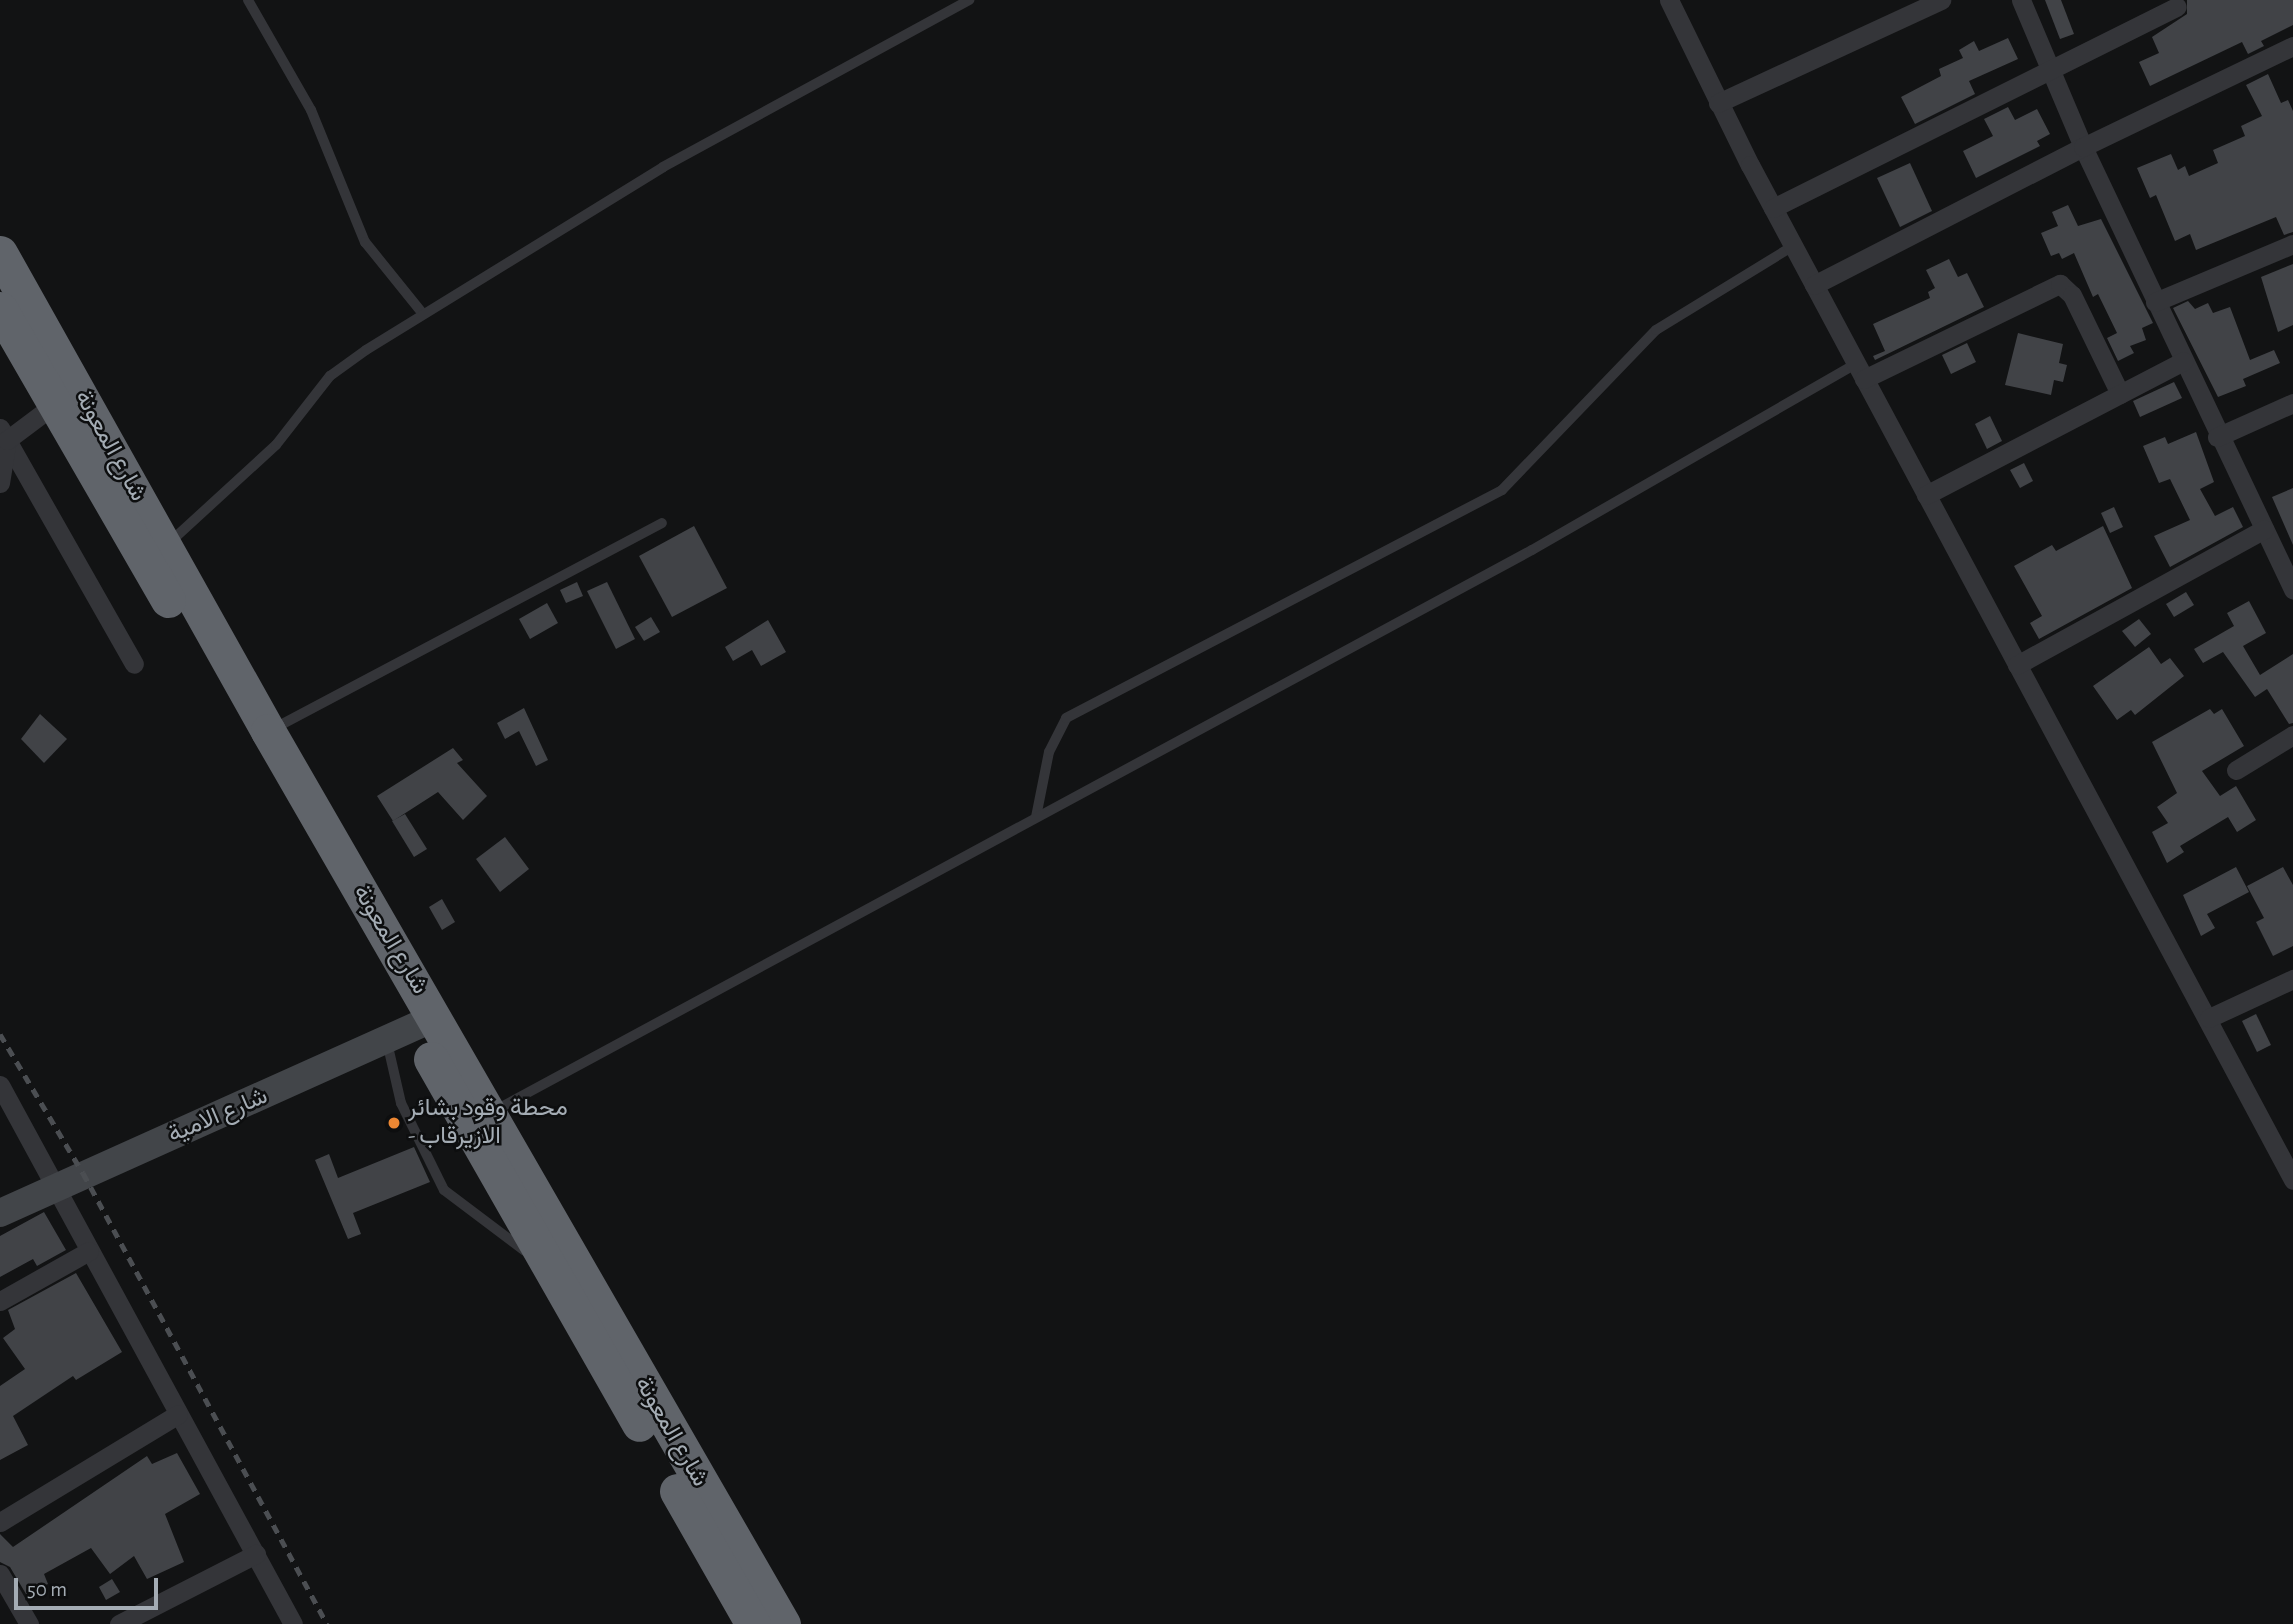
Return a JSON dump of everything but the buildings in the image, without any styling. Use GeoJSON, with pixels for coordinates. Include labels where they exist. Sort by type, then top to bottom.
{"type":"FeatureCollection","features":[{"type":"Feature","properties":{"kind":"highway","name":"شارع المعونة"},"geometry":{"type":"LineString","coordinates":[[0,253],[268,731],[412,1029],[490,1113],[783,1624]]}},
{"type":"Feature","properties":{"kind":"highway","name":"شارع المعونة"},"geometry":{"type":"LineString","coordinates":[[0,309],[753,1624]]}},
{"type":"Feature","properties":{"kind":"street"},"geometry":{"type":"LineString","coordinates":[[1669,0],[1718,103],[1793,246],[2209,1018],[2293,1180]]}},
{"type":"Feature","properties":{"kind":"street"},"geometry":{"type":"LineString","coordinates":[[1718,103],[1941,0]]}},
{"type":"Feature","properties":{"kind":"street"},"geometry":{"type":"LineString","coordinates":[[2021,0],[2083,147],[2217,437],[2264,529],[2289,569],[2293,590]]}},
{"type":"Feature","properties":{"kind":"street"},"geometry":{"type":"LineString","coordinates":[[1773,208],[2049,67],[2177,7]]}},
{"type":"Feature","properties":{"kind":"street"},"geometry":{"type":"LineString","coordinates":[[1814,285],[2083,147],[2293,46]]}},
{"type":"Feature","properties":{"kind":"street"},"geometry":{"type":"LineString","coordinates":[[2155,302],[2293,244]]}},
{"type":"Feature","properties":{"kind":"street"},"geometry":{"type":"LineString","coordinates":[[1860,372],[2060,284],[2072,295],[2120,394]]}},
{"type":"Feature","properties":{"kind":"street"},"geometry":{"type":"LineString","coordinates":[[1926,495],[2183,361]]}},
{"type":"Feature","properties":{"kind":"street"},"geometry":{"type":"LineString","coordinates":[[2217,437],[2293,403]]}},
{"type":"Feature","properties":{"kind":"street"},"geometry":{"type":"LineString","coordinates":[[3,434],[55,404]]}},
{"type":"Feature","properties":{"kind":"street"},"geometry":{"type":"LineString","coordinates":[[0,483],[3,434]]}},
{"type":"Feature","properties":{"kind":"street"},"geometry":{"type":"LineString","coordinates":[[3,434],[134,664]]}},
{"type":"Feature","properties":{"kind":"street"},"geometry":{"type":"LineString","coordinates":[[2017,666],[2264,529]]}},
{"type":"Feature","properties":{"kind":"street"},"geometry":{"type":"LineString","coordinates":[[2236,770],[2293,735]]}},
{"type":"Feature","properties":{"kind":"street"},"geometry":{"type":"LineString","coordinates":[[2209,1018],[2293,979]]}},
{"type":"Feature","properties":{"kind":"street","name":"شارع الامية"},"geometry":{"type":"LineString","coordinates":[[0,1213],[52,1186],[412,1029]]}},
{"type":"Feature","properties":{"kind":"street"},"geometry":{"type":"LineString","coordinates":[[0,1085],[52,1186],[293,1624]]}},
{"type":"Feature","properties":{"kind":"street"},"geometry":{"type":"LineString","coordinates":[[0,1301],[89,1251]]}},
{"type":"Feature","properties":{"kind":"street"},"geometry":{"type":"LineString","coordinates":[[0,1522],[178,1414]]}},
{"type":"Feature","properties":{"kind":"street"},"geometry":{"type":"LineString","coordinates":[[119,1624],[256,1554]]}},
{"type":"Feature","properties":{"kind":"street"},"geometry":{"type":"LineString","coordinates":[[0,1574],[29,1624]]}},
{"type":"Feature","properties":{"kind":"lane"},"geometry":{"type":"LineString","coordinates":[[248,0],[311,110],[365,242],[423,314]]}},
{"type":"Feature","properties":{"kind":"lane"},"geometry":{"type":"LineString","coordinates":[[166,546],[276,445],[330,376],[423,314],[663,167],[969,0]]}},
{"type":"Feature","properties":{"kind":"lane"},"geometry":{"type":"LineString","coordinates":[[1036,817],[1049,752],[1066,718],[1502,491],[1656,330],[1793,246]]}},
{"type":"Feature","properties":{"kind":"lane"},"geometry":{"type":"LineString","coordinates":[[490,1113],[1860,372]]}},
{"type":"Feature","properties":{"kind":"lane"},"geometry":{"type":"LineString","coordinates":[[268,731],[662,523]]}},
{"type":"Feature","properties":{"kind":"lane"},"geometry":{"type":"LineString","coordinates":[[412,1029],[401,1103],[444,1189],[551,1270]]}},
{"type":"Feature","properties":{"kind":"railway"},"geometry":{"type":"LineString","coordinates":[[0,1034],[83,1173],[327,1624]]}},
{"type":"Feature","properties":{"kind":"place","name":"محطة وقود بشائر - الازيرقاب"},"geometry":{"type":"Point","coordinates":[394,1123]}}]}
